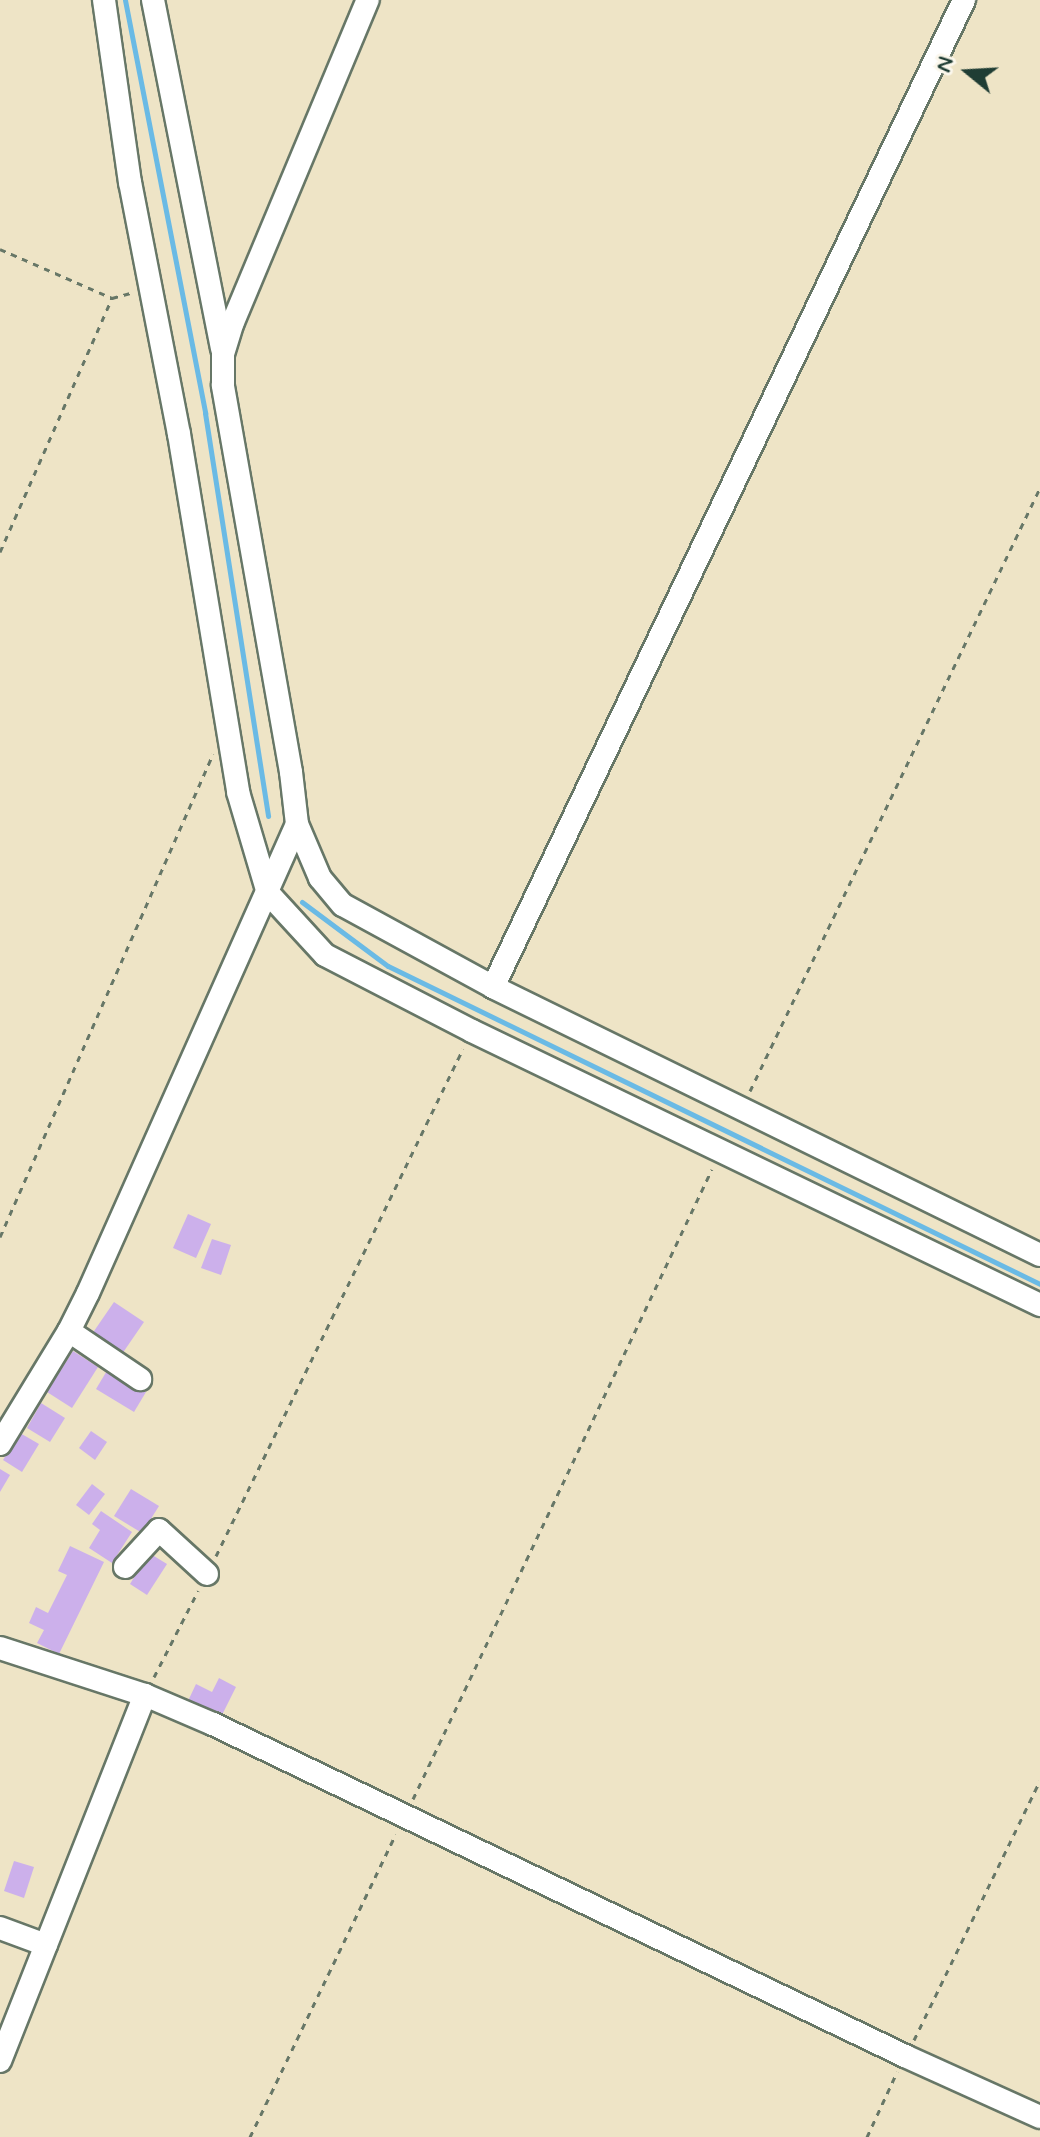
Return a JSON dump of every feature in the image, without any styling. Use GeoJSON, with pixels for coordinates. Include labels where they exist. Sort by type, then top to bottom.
{"type":"FeatureCollection","features":[{"type":"Feature","properties":{"kind":"street"},"geometry":{"type":"LineString","coordinates":[[104,0],[130,182],[179,434],[238,792],[268,893],[325,955],[472,1031],[1040,1305]]}},
{"type":"Feature","properties":{"kind":"street"},"geometry":{"type":"LineString","coordinates":[[153,0],[223,354],[223,385],[288,756],[297,824],[320,878],[343,905],[493,987],[1040,1255]]}},
{"type":"Feature","properties":{"kind":"street"},"geometry":{"type":"LineString","coordinates":[[223,354],[233,322],[368,0]]}},
{"type":"Feature","properties":{"kind":"street"},"geometry":{"type":"LineString","coordinates":[[493,987],[964,0]]}},
{"type":"Feature","properties":{"kind":"street"},"geometry":{"type":"LineString","coordinates":[[0,1444],[69,1331],[297,824]]}},
{"type":"Feature","properties":{"kind":"street"},"geometry":{"type":"LineString","coordinates":[[69,1331],[140,1379]]}},
{"type":"Feature","properties":{"kind":"street"},"geometry":{"type":"LineString","coordinates":[[125,1567],[159,1530],[207,1574]]}},
{"type":"Feature","properties":{"kind":"street"},"geometry":{"type":"LineString","coordinates":[[0,1648],[145,1695],[905,2056],[1040,2117]]}},
{"type":"Feature","properties":{"kind":"street"},"geometry":{"type":"LineString","coordinates":[[0,2061],[145,1695]]}},
{"type":"Feature","properties":{"kind":"street"},"geometry":{"type":"LineString","coordinates":[[0,1928],[46,1945]]}},
{"type":"Feature","properties":{"kind":"path"},"geometry":{"type":"LineString","coordinates":[[0,249],[112,298],[150,287]]}},
{"type":"Feature","properties":{"kind":"path"},"geometry":{"type":"LineString","coordinates":[[0,552],[112,298]]}},
{"type":"Feature","properties":{"kind":"path"},"geometry":{"type":"LineString","coordinates":[[742,1107],[1040,488]]}},
{"type":"Feature","properties":{"kind":"path"},"geometry":{"type":"LineString","coordinates":[[0,1237],[213,754]]}},
{"type":"Feature","properties":{"kind":"path"},"geometry":{"type":"LineString","coordinates":[[145,1695],[472,1031]]}},
{"type":"Feature","properties":{"kind":"path"},"geometry":{"type":"LineString","coordinates":[[250,2137],[721,1150]]}},
{"type":"Feature","properties":{"kind":"path"},"geometry":{"type":"LineString","coordinates":[[867,2137],[1040,1781]]}},
{"type":"Feature","properties":{"kind":"building"},"geometry":{"type":"Polygon","coordinates":[[[188,1214],[211,1224],[196,1258],[173,1248],[188,1214]]]}},
{"type":"Feature","properties":{"kind":"building"},"geometry":{"type":"Polygon","coordinates":[[[212,1239],[231,1245],[221,1275],[201,1268],[212,1239]]]}},
{"type":"Feature","properties":{"kind":"building"},"geometry":{"type":"Polygon","coordinates":[[[114,1302],[144,1322],[122,1354],[92,1334],[114,1302]]]}},
{"type":"Feature","properties":{"kind":"building"},"geometry":{"type":"Polygon","coordinates":[[[73,1351],[98,1367],[72,1408],[47,1392],[73,1351]]]}},
{"type":"Feature","properties":{"kind":"building"},"geometry":{"type":"Polygon","coordinates":[[[108,1369],[146,1392],[134,1412],[96,1389],[108,1369]]]}},
{"type":"Feature","properties":{"kind":"building"},"geometry":{"type":"Polygon","coordinates":[[[41,1403],[65,1418],[50,1442],[27,1428],[41,1403]]]}},
{"type":"Feature","properties":{"kind":"building"},"geometry":{"type":"Polygon","coordinates":[[[91,1431],[107,1442],[95,1460],[79,1448],[91,1431]]]}},
{"type":"Feature","properties":{"kind":"building"},"geometry":{"type":"Polygon","coordinates":[[[20,1433],[39,1444],[22,1472],[3,1460],[20,1433]]]}},
{"type":"Feature","properties":{"kind":"building"},"geometry":{"type":"Polygon","coordinates":[[[0,1469],[10,1475],[0,1492],[0,1469]]]}},
{"type":"Feature","properties":{"kind":"building"},"geometry":{"type":"Polygon","coordinates":[[[92,1484],[105,1494],[89,1515],[76,1505],[92,1484]]]}},
{"type":"Feature","properties":{"kind":"building"},"geometry":{"type":"Polygon","coordinates":[[[131,1489],[159,1506],[142,1533],[114,1516],[131,1489]]]}},
{"type":"Feature","properties":{"kind":"building"},"geometry":{"type":"Polygon","coordinates":[[[101,1511],[132,1532],[112,1563],[89,1548],[100,1530],[92,1524],[101,1511]]]}},
{"type":"Feature","properties":{"kind":"building"},"geometry":{"type":"Polygon","coordinates":[[[70,1546],[104,1562],[59,1654],[37,1643],[44,1630],[29,1623],[36,1607],[48,1613],[67,1575],[58,1571],[70,1546]]]}},
{"type":"Feature","properties":{"kind":"building"},"geometry":{"type":"Polygon","coordinates":[[[149,1553],[167,1564],[147,1595],[130,1584],[149,1553]]]}},
{"type":"Feature","properties":{"kind":"building"},"geometry":{"type":"Polygon","coordinates":[[[219,1678],[236,1687],[221,1717],[188,1701],[196,1684],[212,1692],[219,1678]]]}},
{"type":"Feature","properties":{"kind":"building"},"geometry":{"type":"Polygon","coordinates":[[[14,1861],[34,1867],[24,1898],[4,1891],[14,1861]]]}},
{"type":"Feature","properties":{"kind":"waterway"},"geometry":{"type":"LineString","coordinates":[[125,0],[205,413],[268,816]]}},
{"type":"Feature","properties":{"kind":"waterway"},"geometry":{"type":"LineString","coordinates":[[302,902],[388,966],[1040,1284]]}}]}
